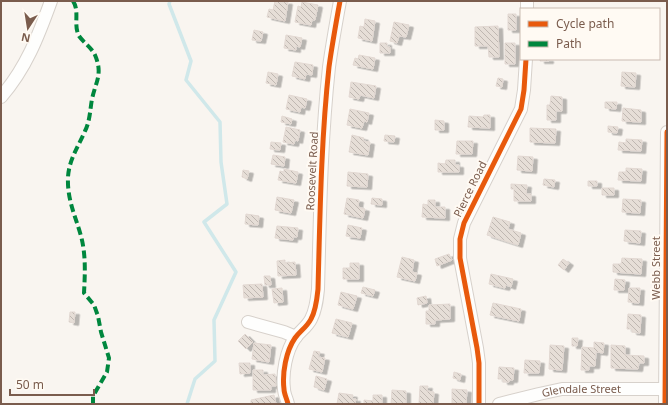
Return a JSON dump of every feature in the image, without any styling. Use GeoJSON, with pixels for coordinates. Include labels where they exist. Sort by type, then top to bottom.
{"type":"FeatureCollection","features":[{"type":"Feature","properties":{"kind":"street"},"geometry":{"type":"LineString","coordinates":[[1,97],[14,82],[26,62],[52,1]]}},
{"type":"Feature","properties":{"kind":"street","name":"Roosevelt Road"},"geometry":{"type":"LineString","coordinates":[[296,337],[306,328],[312,318],[316,306],[318,289],[322,168],[329,67],[340,1]]}},
{"type":"Feature","properties":{"kind":"street","name":"Pierce Road"},"geometry":{"type":"LineString","coordinates":[[479,404],[479,363],[460,265],[460,239],[464,223],[521,109],[526,60]]}},
{"type":"Feature","properties":{"kind":"street"},"geometry":{"type":"LineString","coordinates":[[1,84],[14,82]]}},
{"type":"Feature","properties":{"kind":"street","name":"Webb Street"},"geometry":{"type":"LineString","coordinates":[[665,404],[667,132]]}},
{"type":"Feature","properties":{"kind":"street"},"geometry":{"type":"LineString","coordinates":[[248,322],[296,337],[290,347],[285,366],[284,390],[288,404]]}},
{"type":"Feature","properties":{"kind":"street","name":"Glendale Street"},"geometry":{"type":"LineString","coordinates":[[500,404],[562,390],[666,386]]}},
{"type":"Feature","properties":{"kind":"building"},"geometry":{"type":"Polygon","coordinates":[[[275,1],[288,2],[285,21],[267,17],[269,9],[273,10],[275,1]]]}},
{"type":"Feature","properties":{"kind":"building"},"geometry":{"type":"Polygon","coordinates":[[[302,2],[318,5],[315,20],[312,20],[311,25],[295,22],[298,6],[301,7],[302,2]]]}},
{"type":"Feature","properties":{"kind":"building"},"geometry":{"type":"Polygon","coordinates":[[[508,14],[516,14],[516,30],[508,30],[508,14]]]}},
{"type":"Feature","properties":{"kind":"building"},"geometry":{"type":"Polygon","coordinates":[[[365,19],[375,21],[372,41],[358,38],[360,26],[364,27],[365,19]]]}},
{"type":"Feature","properties":{"kind":"building"},"geometry":{"type":"Polygon","coordinates":[[[394,22],[409,25],[406,37],[399,36],[397,43],[390,41],[394,22]]]}},
{"type":"Feature","properties":{"kind":"building"},"geometry":{"type":"Polygon","coordinates":[[[498,26],[499,57],[489,57],[488,46],[475,46],[475,27],[498,26]]]}},
{"type":"Feature","properties":{"kind":"building"},"geometry":{"type":"Polygon","coordinates":[[[254,30],[263,32],[261,41],[252,40],[254,30]]]}},
{"type":"Feature","properties":{"kind":"building"},"geometry":{"type":"Polygon","coordinates":[[[286,35],[302,38],[300,47],[296,46],[296,50],[284,48],[286,35]]]}},
{"type":"Feature","properties":{"kind":"building"},"geometry":{"type":"Polygon","coordinates":[[[380,43],[387,43],[387,47],[390,47],[390,53],[380,53],[380,43]]]}},
{"type":"Feature","properties":{"kind":"building"},"geometry":{"type":"Polygon","coordinates":[[[505,43],[515,43],[515,64],[505,64],[505,43]]]}},
{"type":"Feature","properties":{"kind":"building"},"geometry":{"type":"Polygon","coordinates":[[[359,55],[375,58],[373,69],[353,65],[355,58],[358,59],[359,55]]]}},
{"type":"Feature","properties":{"kind":"building"},"geometry":{"type":"Polygon","coordinates":[[[295,62],[313,65],[312,75],[306,74],[305,79],[292,76],[295,62]]]}},
{"type":"Feature","properties":{"kind":"building"},"geometry":{"type":"Polygon","coordinates":[[[268,72],[278,74],[276,85],[266,83],[268,72]]]}},
{"type":"Feature","properties":{"kind":"building"},"geometry":{"type":"Polygon","coordinates":[[[622,72],[636,73],[635,87],[621,86],[622,72]]]}},
{"type":"Feature","properties":{"kind":"building"},"geometry":{"type":"Polygon","coordinates":[[[498,78],[503,79],[502,87],[496,86],[498,78]]]}},
{"type":"Feature","properties":{"kind":"building"},"geometry":{"type":"Polygon","coordinates":[[[351,82],[376,86],[374,98],[360,95],[359,99],[349,97],[351,82]]]}},
{"type":"Feature","properties":{"kind":"building"},"geometry":{"type":"Polygon","coordinates":[[[289,95],[307,99],[305,108],[301,107],[300,112],[286,109],[289,95]]]}},
{"type":"Feature","properties":{"kind":"building"},"geometry":{"type":"Polygon","coordinates":[[[551,96],[562,97],[562,111],[556,111],[556,120],[547,120],[547,105],[550,105],[551,96]]]}},
{"type":"Feature","properties":{"kind":"building"},"geometry":{"type":"Polygon","coordinates":[[[605,102],[617,102],[616,109],[605,108],[605,102]]]}},
{"type":"Feature","properties":{"kind":"building"},"geometry":{"type":"Polygon","coordinates":[[[623,108],[641,110],[641,122],[622,121],[623,108]]]}},
{"type":"Feature","properties":{"kind":"building"},"geometry":{"type":"Polygon","coordinates":[[[350,109],[369,113],[367,122],[364,121],[362,128],[347,125],[350,109]]]}},
{"type":"Feature","properties":{"kind":"building"},"geometry":{"type":"Polygon","coordinates":[[[484,115],[490,115],[490,128],[468,127],[469,116],[483,117],[484,115]]]}},
{"type":"Feature","properties":{"kind":"building"},"geometry":{"type":"Polygon","coordinates":[[[282,116],[292,119],[291,124],[281,122],[282,116]]]}},
{"type":"Feature","properties":{"kind":"building"},"geometry":{"type":"Polygon","coordinates":[[[435,120],[444,121],[444,130],[435,130],[435,120]]]}},
{"type":"Feature","properties":{"kind":"building"},"geometry":{"type":"Polygon","coordinates":[[[608,126],[618,127],[617,133],[608,132],[608,126]]]}},
{"type":"Feature","properties":{"kind":"building"},"geometry":{"type":"Polygon","coordinates":[[[286,127],[300,130],[298,141],[295,140],[294,144],[283,142],[286,127]]]}},
{"type":"Feature","properties":{"kind":"building"},"geometry":{"type":"Polygon","coordinates":[[[530,128],[556,129],[555,143],[530,142],[530,128]]]}},
{"type":"Feature","properties":{"kind":"building"},"geometry":{"type":"Polygon","coordinates":[[[352,135],[364,138],[363,141],[370,142],[368,155],[349,152],[352,135]]]}},
{"type":"Feature","properties":{"kind":"building"},"geometry":{"type":"Polygon","coordinates":[[[385,135],[395,136],[394,142],[384,141],[385,135]]]}},
{"type":"Feature","properties":{"kind":"building"},"geometry":{"type":"Polygon","coordinates":[[[626,139],[642,140],[641,151],[618,150],[619,142],[626,143],[626,139]]]}},
{"type":"Feature","properties":{"kind":"building"},"geometry":{"type":"Polygon","coordinates":[[[457,141],[473,141],[472,154],[456,154],[457,141]]]}},
{"type":"Feature","properties":{"kind":"building"},"geometry":{"type":"Polygon","coordinates":[[[271,142],[281,143],[280,150],[270,149],[271,142]]]}},
{"type":"Feature","properties":{"kind":"building"},"geometry":{"type":"Polygon","coordinates":[[[273,155],[285,157],[284,166],[271,164],[273,155]]]}},
{"type":"Feature","properties":{"kind":"building"},"geometry":{"type":"Polygon","coordinates":[[[518,156],[533,157],[532,171],[517,170],[518,156]]]}},
{"type":"Feature","properties":{"kind":"building"},"geometry":{"type":"Polygon","coordinates":[[[446,160],[455,160],[455,165],[459,165],[459,172],[438,172],[438,163],[445,164],[446,160]]]}},
{"type":"Feature","properties":{"kind":"building"},"geometry":{"type":"Polygon","coordinates":[[[626,168],[642,169],[641,181],[618,180],[619,172],[626,172],[626,168]]]}},
{"type":"Feature","properties":{"kind":"building"},"geometry":{"type":"Polygon","coordinates":[[[284,169],[298,172],[296,183],[278,180],[280,171],[284,172],[284,169]]]}},
{"type":"Feature","properties":{"kind":"building"},"geometry":{"type":"Polygon","coordinates":[[[243,170],[249,171],[247,179],[242,177],[243,170]]]}},
{"type":"Feature","properties":{"kind":"building"},"geometry":{"type":"Polygon","coordinates":[[[348,172],[368,174],[367,187],[347,186],[348,172]]]}},
{"type":"Feature","properties":{"kind":"building"},"geometry":{"type":"Polygon","coordinates":[[[544,179],[555,180],[554,187],[543,185],[544,179]]]}},
{"type":"Feature","properties":{"kind":"building"},"geometry":{"type":"Polygon","coordinates":[[[588,181],[597,181],[597,186],[588,186],[588,181]]]}},
{"type":"Feature","properties":{"kind":"building"},"geometry":{"type":"Polygon","coordinates":[[[511,184],[527,185],[526,194],[531,194],[531,201],[514,201],[514,189],[511,189],[511,184]]]}},
{"type":"Feature","properties":{"kind":"building"},"geometry":{"type":"Polygon","coordinates":[[[602,188],[614,188],[614,195],[602,195],[602,188]]]}},
{"type":"Feature","properties":{"kind":"building"},"geometry":{"type":"Polygon","coordinates":[[[277,197],[294,200],[291,213],[275,210],[277,197]]]}},
{"type":"Feature","properties":{"kind":"building"},"geometry":{"type":"Polygon","coordinates":[[[347,198],[359,200],[358,207],[365,209],[363,218],[344,214],[347,198]]]}},
{"type":"Feature","properties":{"kind":"building"},"geometry":{"type":"Polygon","coordinates":[[[372,198],[382,199],[382,205],[371,204],[372,198]]]}},
{"type":"Feature","properties":{"kind":"building"},"geometry":{"type":"Polygon","coordinates":[[[623,199],[641,200],[640,213],[622,212],[623,199]]]}},
{"type":"Feature","properties":{"kind":"building"},"geometry":{"type":"Polygon","coordinates":[[[428,200],[435,200],[435,207],[445,207],[445,218],[422,217],[423,204],[428,205],[428,200]]]}},
{"type":"Feature","properties":{"kind":"building"},"geometry":{"type":"Polygon","coordinates":[[[246,214],[259,216],[258,225],[245,224],[246,214]]]}},
{"type":"Feature","properties":{"kind":"building"},"geometry":{"type":"Polygon","coordinates":[[[493,217],[510,222],[508,229],[521,233],[518,245],[487,235],[493,217]]]}},
{"type":"Feature","properties":{"kind":"building"},"geometry":{"type":"Polygon","coordinates":[[[348,225],[362,228],[360,238],[346,236],[348,225]]]}},
{"type":"Feature","properties":{"kind":"building"},"geometry":{"type":"Polygon","coordinates":[[[277,226],[298,228],[297,237],[293,237],[293,240],[275,238],[277,226]]]}},
{"type":"Feature","properties":{"kind":"building"},"geometry":{"type":"Polygon","coordinates":[[[625,230],[641,231],[640,243],[624,241],[625,230]]]}},
{"type":"Feature","properties":{"kind":"building"},"geometry":{"type":"Polygon","coordinates":[[[449,254],[452,260],[437,266],[435,259],[449,254]]]}},
{"type":"Feature","properties":{"kind":"building"},"geometry":{"type":"Polygon","coordinates":[[[402,257],[414,260],[412,272],[417,273],[415,281],[397,277],[402,257]]]}},
{"type":"Feature","properties":{"kind":"building"},"geometry":{"type":"Polygon","coordinates":[[[622,258],[642,259],[641,274],[613,272],[613,264],[621,264],[622,258]]]}},
{"type":"Feature","properties":{"kind":"building"},"geometry":{"type":"Polygon","coordinates":[[[563,259],[569,263],[564,270],[558,265],[563,259]]]}},
{"type":"Feature","properties":{"kind":"building"},"geometry":{"type":"Polygon","coordinates":[[[285,260],[285,263],[295,262],[296,275],[278,276],[277,261],[285,260]]]}},
{"type":"Feature","properties":{"kind":"building"},"geometry":{"type":"Polygon","coordinates":[[[350,263],[359,263],[359,279],[343,279],[343,268],[350,268],[350,263]]]}},
{"type":"Feature","properties":{"kind":"building"},"geometry":{"type":"Polygon","coordinates":[[[491,274],[513,279],[511,287],[506,285],[505,288],[489,284],[491,274]]]}},
{"type":"Feature","properties":{"kind":"building"},"geometry":{"type":"Polygon","coordinates":[[[264,276],[270,276],[271,285],[265,285],[264,276]]]}},
{"type":"Feature","properties":{"kind":"building"},"geometry":{"type":"Polygon","coordinates":[[[615,279],[625,280],[624,290],[614,290],[615,279]]]}},
{"type":"Feature","properties":{"kind":"building"},"geometry":{"type":"Polygon","coordinates":[[[262,284],[263,297],[244,298],[243,285],[262,284]]]}},
{"type":"Feature","properties":{"kind":"building"},"geometry":{"type":"Polygon","coordinates":[[[363,287],[375,290],[373,296],[361,293],[363,287]]]}},
{"type":"Feature","properties":{"kind":"building"},"geometry":{"type":"Polygon","coordinates":[[[282,288],[283,302],[274,303],[272,289],[282,288]]]}},
{"type":"Feature","properties":{"kind":"building"},"geometry":{"type":"Polygon","coordinates":[[[629,288],[640,288],[639,303],[628,302],[629,288]]]}},
{"type":"Feature","properties":{"kind":"building"},"geometry":{"type":"Polygon","coordinates":[[[341,292],[357,296],[353,309],[338,305],[341,292]]]}},
{"type":"Feature","properties":{"kind":"building"},"geometry":{"type":"Polygon","coordinates":[[[426,296],[427,303],[418,305],[417,298],[426,296]]]}},
{"type":"Feature","properties":{"kind":"building"},"geometry":{"type":"Polygon","coordinates":[[[493,303],[521,309],[519,321],[490,315],[493,303]]]}},
{"type":"Feature","properties":{"kind":"building"},"geometry":{"type":"Polygon","coordinates":[[[450,304],[450,319],[435,320],[435,324],[426,324],[426,311],[429,311],[429,305],[450,304]]]}},
{"type":"Feature","properties":{"kind":"building"},"geometry":{"type":"Polygon","coordinates":[[[70,312],[75,312],[74,323],[69,322],[70,312]]]}},
{"type":"Feature","properties":{"kind":"building"},"geometry":{"type":"Polygon","coordinates":[[[628,314],[641,315],[640,333],[632,332],[632,329],[627,329],[628,314]]]}},
{"type":"Feature","properties":{"kind":"building"},"geometry":{"type":"Polygon","coordinates":[[[336,319],[352,323],[348,337],[332,333],[336,319]]]}},
{"type":"Feature","properties":{"kind":"building"},"geometry":{"type":"Polygon","coordinates":[[[245,334],[253,342],[246,349],[238,341],[245,334]]]}},
{"type":"Feature","properties":{"kind":"building"},"geometry":{"type":"Polygon","coordinates":[[[572,338],[578,338],[577,346],[572,346],[572,338]]]}},
{"type":"Feature","properties":{"kind":"building"},"geometry":{"type":"Polygon","coordinates":[[[594,342],[604,343],[603,353],[596,352],[595,366],[589,366],[589,370],[581,370],[582,347],[594,348],[594,342]]]}},
{"type":"Feature","properties":{"kind":"building"},"geometry":{"type":"Polygon","coordinates":[[[254,343],[271,345],[269,362],[252,359],[254,343]]]}},
{"type":"Feature","properties":{"kind":"building"},"geometry":{"type":"Polygon","coordinates":[[[550,345],[564,346],[562,370],[549,369],[550,345]]]}},
{"type":"Feature","properties":{"kind":"building"},"geometry":{"type":"Polygon","coordinates":[[[611,345],[625,346],[625,355],[644,356],[644,363],[639,363],[638,369],[611,368],[611,345]]]}},
{"type":"Feature","properties":{"kind":"building"},"geometry":{"type":"Polygon","coordinates":[[[314,351],[320,352],[318,357],[325,358],[322,372],[309,369],[314,351]]]}},
{"type":"Feature","properties":{"kind":"building"},"geometry":{"type":"Polygon","coordinates":[[[525,360],[540,361],[539,373],[524,373],[525,360]]]}},
{"type":"Feature","properties":{"kind":"building"},"geometry":{"type":"Polygon","coordinates":[[[239,363],[250,363],[250,373],[240,374],[239,363]]]}},
{"type":"Feature","properties":{"kind":"building"},"geometry":{"type":"Polygon","coordinates":[[[499,367],[514,368],[513,380],[503,382],[503,379],[498,379],[499,367]]]}},
{"type":"Feature","properties":{"kind":"building"},"geometry":{"type":"Polygon","coordinates":[[[253,370],[263,370],[263,375],[275,374],[276,386],[271,386],[271,390],[253,390],[253,370]]]}},
{"type":"Feature","properties":{"kind":"building"},"geometry":{"type":"Polygon","coordinates":[[[454,372],[461,374],[460,380],[453,378],[454,372]]]}},
{"type":"Feature","properties":{"kind":"building"},"geometry":{"type":"Polygon","coordinates":[[[316,376],[327,379],[324,390],[314,387],[316,376]]]}},
{"type":"Feature","properties":{"kind":"building"},"geometry":{"type":"Polygon","coordinates":[[[420,386],[428,386],[427,391],[434,392],[433,404],[419,404],[420,386]]]}},
{"type":"Feature","properties":{"kind":"building"},"geometry":{"type":"Polygon","coordinates":[[[452,389],[467,390],[466,404],[452,404],[452,389]]]}},
{"type":"Feature","properties":{"kind":"building"},"geometry":{"type":"Polygon","coordinates":[[[392,390],[406,391],[406,404],[391,404],[392,390]]]}},
{"type":"Feature","properties":{"kind":"building"},"geometry":{"type":"Polygon","coordinates":[[[339,393],[353,395],[352,399],[356,399],[355,404],[337,404],[339,393]]]}},
{"type":"Feature","properties":{"kind":"building"},"geometry":{"type":"Polygon","coordinates":[[[274,395],[276,404],[251,404],[251,400],[274,395]]]}},
{"type":"Feature","properties":{"kind":"building"},"geometry":{"type":"Polygon","coordinates":[[[373,395],[382,395],[382,404],[364,404],[364,400],[373,401],[373,395]]]}},
{"type":"Feature","properties":{"kind":"waterway"},"geometry":{"type":"LineString","coordinates":[[170,1],[169,4],[191,61],[186,80],[220,122],[221,162],[227,204],[204,222],[236,272],[214,320],[215,361],[195,379],[187,404]]}},
{"type":"Feature","properties":{"kind":"marked path"},"geometry":{"type":"LineString","coordinates":[[73,1],[76,9],[77,32],[95,55],[99,73],[92,99],[88,123],[72,159],[68,177],[70,200],[84,250],[84,293],[94,305],[109,358],[107,372],[93,396],[93,404]]}},
{"type":"Feature","properties":{"kind":"cycle path"},"geometry":{"type":"LineString","coordinates":[[288,404],[284,393],[284,369],[287,356],[295,338],[313,316],[317,297],[321,178],[326,95],[330,59],[340,1]]}},
{"type":"Feature","properties":{"kind":"cycle path"},"geometry":{"type":"LineString","coordinates":[[479,404],[479,363],[460,258],[460,239],[464,223],[521,109],[526,60]]}},
{"type":"Feature","properties":{"kind":"cycle path"},"geometry":{"type":"LineString","coordinates":[[665,404],[667,132]]}}]}
